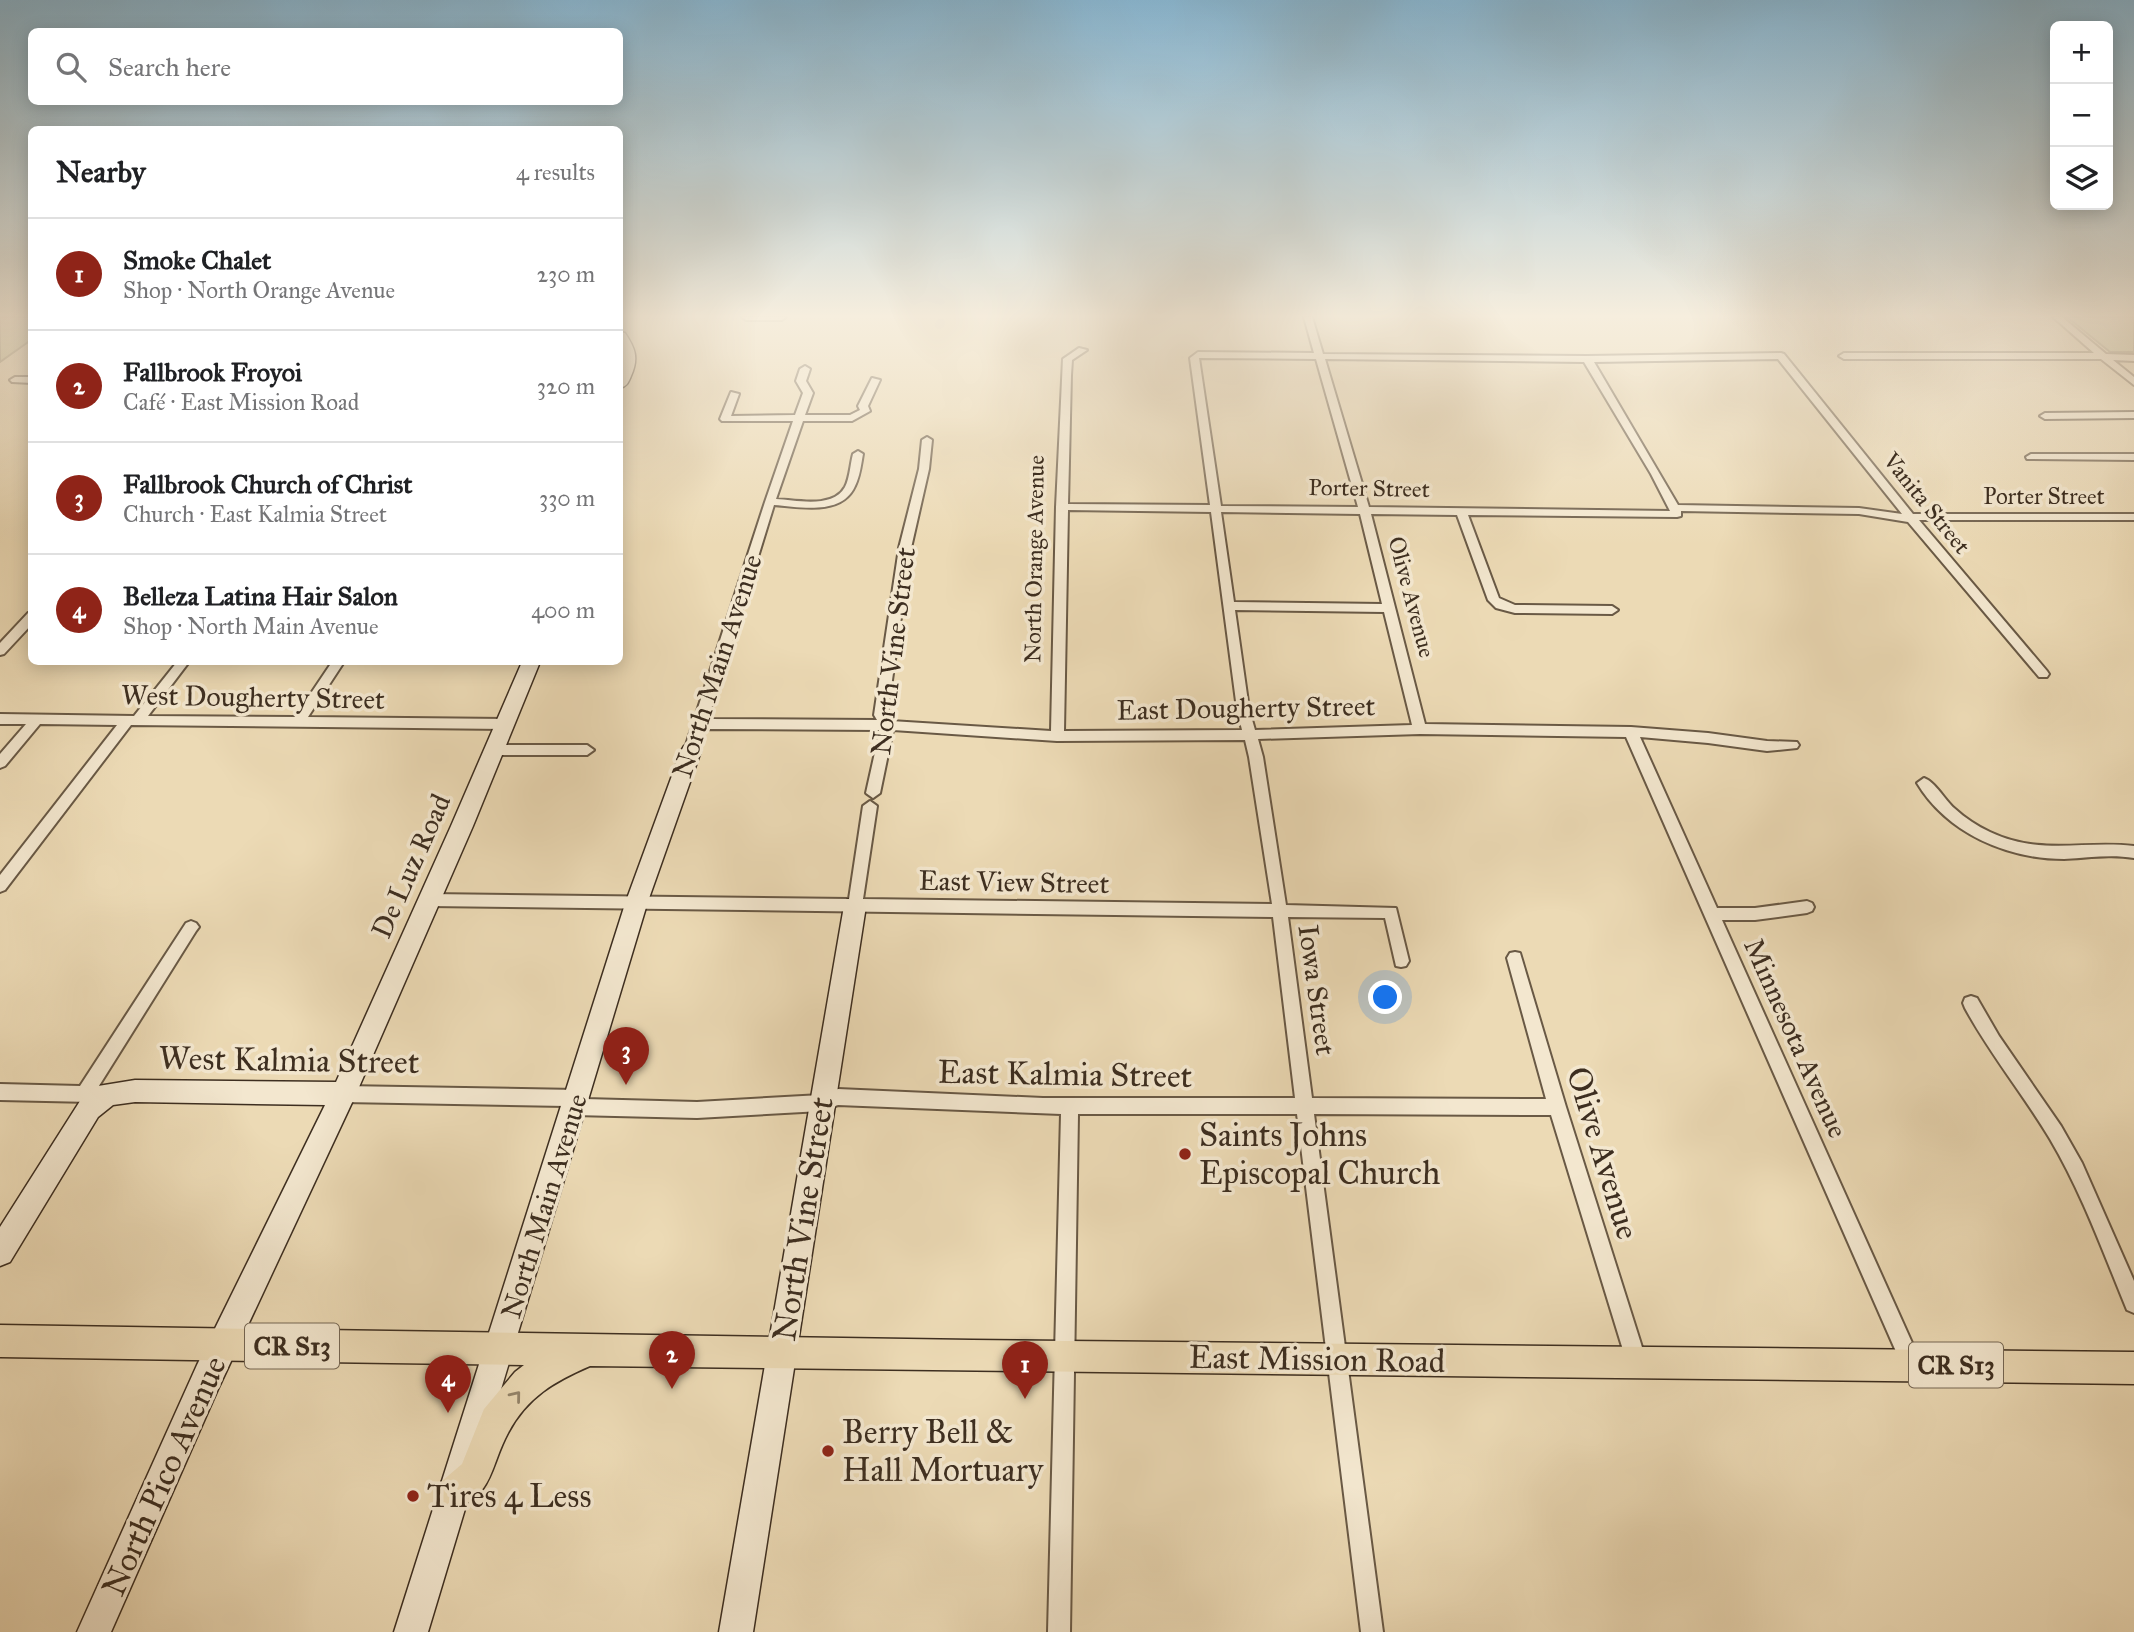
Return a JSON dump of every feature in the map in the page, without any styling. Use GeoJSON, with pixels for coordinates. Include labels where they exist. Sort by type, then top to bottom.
{"type":"FeatureCollection","features":[{"type":"Feature","properties":{"kind":"main road","name":"CR S13"},"geometry":{"type":"LineString","coordinates":[[0,1341],[500,1349]]}},
{"type":"Feature","properties":{"kind":"main road","name":"East Mission Road"},"geometry":{"type":"LineString","coordinates":[[500,1349],[2134,1368]]}},
{"type":"Feature","properties":{"kind":"main road"},"geometry":{"type":"LineString","coordinates":[[454,1493],[474,1476],[496,1421],[526,1383],[545,1369],[591,1350]]}},
{"type":"Feature","properties":{"kind":"street","name":"North Main Avenue"},"geometry":{"type":"LineString","coordinates":[[411,1632],[636,904],[701,724],[770,502],[808,393]]}},
{"type":"Feature","properties":{"kind":"street"},"geometry":{"type":"LineString","coordinates":[[734,394],[725,419],[860,415],[865,411],[863,406],[869,393]]}},
{"type":"Feature","properties":{"kind":"street","name":"North Orange Avenue"},"geometry":{"type":"LineString","coordinates":[[1057,736],[1061,507],[1066,393]]}},
{"type":"Feature","properties":{"kind":"street","name":"Iowa Street"},"geometry":{"type":"LineString","coordinates":[[1200,393],[1213,508],[1243,709],[1251,735],[1280,911],[1372,1632]]}},
{"type":"Feature","properties":{"kind":"street","name":"Olive Avenue"},"geometry":{"type":"LineString","coordinates":[[1330,393],[1364,509],[1420,729]]}},
{"type":"Feature","properties":{"kind":"street"},"geometry":{"type":"LineString","coordinates":[[1608,393],[1667,490],[1675,511]]}},
{"type":"Feature","properties":{"kind":"street","name":"Vanita Street"},"geometry":{"type":"LineString","coordinates":[[1812,393],[2042,674]]}},
{"type":"Feature","properties":{"kind":"street"},"geometry":{"type":"LineString","coordinates":[[2045,416],[2134,415]]}},
{"type":"Feature","properties":{"kind":"street","name":"North Vine Street"},"geometry":{"type":"LineString","coordinates":[[736,1632],[821,1102],[872,799],[887,726],[880,715],[905,548],[924,470],[927,440]]}},
{"type":"Feature","properties":{"kind":"street"},"geometry":{"type":"LineString","coordinates":[[770,502],[825,504],[837,501],[847,492],[858,454]]}},
{"type":"Feature","properties":{"kind":"street"},"geometry":{"type":"LineString","coordinates":[[2031,457],[2134,457]]}},
{"type":"Feature","properties":{"kind":"street","name":"Porter Street"},"geometry":{"type":"LineString","coordinates":[[1061,507],[1859,511],[1912,518],[2134,517]]}},
{"type":"Feature","properties":{"kind":"street"},"geometry":{"type":"LineString","coordinates":[[1461,510],[1494,600],[1500,605],[1515,609],[1612,610]]}},
{"type":"Feature","properties":{"kind":"street"},"geometry":{"type":"LineString","coordinates":[[1229,607],[1390,608]]}},
{"type":"Feature","properties":{"kind":"street"},"geometry":{"type":"LineString","coordinates":[[0,651],[28,620]]}},
{"type":"Feature","properties":{"kind":"street"},"geometry":{"type":"LineString","coordinates":[[0,886],[180,665]]}},
{"type":"Feature","properties":{"kind":"street"},"geometry":{"type":"LineString","coordinates":[[298,723],[336,665]]}},
{"type":"Feature","properties":{"kind":"street","name":"De Luz Road"},"geometry":{"type":"LineString","coordinates":[[343,1094],[530,665]]}},
{"type":"Feature","properties":{"kind":"street","name":"West Dougherty Street"},"geometry":{"type":"LineString","coordinates":[[0,719],[505,724]]}},
{"type":"Feature","properties":{"kind":"street"},"geometry":{"type":"LineString","coordinates":[[0,763],[37,719]]}},
{"type":"Feature","properties":{"kind":"street","name":"East Dougherty Street"},"geometry":{"type":"LineString","coordinates":[[701,724],[887,726],[1057,736],[1251,735],[1420,729],[1631,732],[1767,746],[1792,745]]}},
{"type":"Feature","properties":{"kind":"street","name":"Minnesota Avenue"},"geometry":{"type":"LineString","coordinates":[[1631,732],[1912,1365]]}},
{"type":"Feature","properties":{"kind":"street"},"geometry":{"type":"LineString","coordinates":[[495,750],[587,750]]}},
{"type":"Feature","properties":{"kind":"street"},"geometry":{"type":"LineString","coordinates":[[1924,783],[1936,801],[1951,816],[1987,838],[2017,848],[2060,853],[2134,852]]}},
{"type":"Feature","properties":{"kind":"street","name":"East View Street"},"geometry":{"type":"LineString","coordinates":[[429,901],[1391,912],[1401,961]]}},
{"type":"Feature","properties":{"kind":"street"},"geometry":{"type":"LineString","coordinates":[[1712,914],[1755,914],[1808,907]]}},
{"type":"Feature","properties":{"kind":"street"},"geometry":{"type":"LineString","coordinates":[[0,1252],[89,1109],[191,928]]}},
{"type":"Feature","properties":{"kind":"street","name":"Olive Avenue"},"geometry":{"type":"LineString","coordinates":[[1515,958],[1557,1107],[1638,1364]]}},
{"type":"Feature","properties":{"kind":"street"},"geometry":{"type":"LineString","coordinates":[[1971,1003],[1986,1033],[2014,1070],[2067,1151],[2134,1303]]}},
{"type":"Feature","properties":{"kind":"street","name":"West Kalmia Street"},"geometry":{"type":"LineString","coordinates":[[0,1092],[343,1094],[575,1103]]}},
{"type":"Feature","properties":{"kind":"street","name":"North Pico Avenue"},"geometry":{"type":"LineString","coordinates":[[94,1632],[223,1345],[343,1094]]}},
{"type":"Feature","properties":{"kind":"street","name":"East Kalmia Street"},"geometry":{"type":"LineString","coordinates":[[575,1103],[697,1110],[821,1102],[838,1097],[1070,1106],[1306,1107],[1429,1104],[1557,1107]]}},
{"type":"Feature","properties":{"kind":"street"},"geometry":{"type":"LineString","coordinates":[[1059,1632],[1070,1106]]}},
{"type":"Feature","properties":{"kind":"place","name":"Fallbrook Church of Christ"},"geometry":{"type":"Point","coordinates":[626,1085]}},
{"type":"Feature","properties":{"kind":"place","name":"Saints Johns Episcopal Church"},"geometry":{"type":"Point","coordinates":[1185,1154]}},
{"type":"Feature","properties":{"kind":"place","name":"Fallbrook Froyoi"},"geometry":{"type":"Point","coordinates":[672,1389]}},
{"type":"Feature","properties":{"kind":"place","name":"Smoke Chalet"},"geometry":{"type":"Point","coordinates":[1025,1399]}},
{"type":"Feature","properties":{"kind":"place","name":"Belleza Latina Hair Salon"},"geometry":{"type":"Point","coordinates":[448,1413]}},
{"type":"Feature","properties":{"kind":"place","name":"Berry Bell & Hall Mortuary"},"geometry":{"type":"Point","coordinates":[828,1451]}},
{"type":"Feature","properties":{"kind":"place","name":"Tires 4 Less"},"geometry":{"type":"Point","coordinates":[413,1496]}}]}
